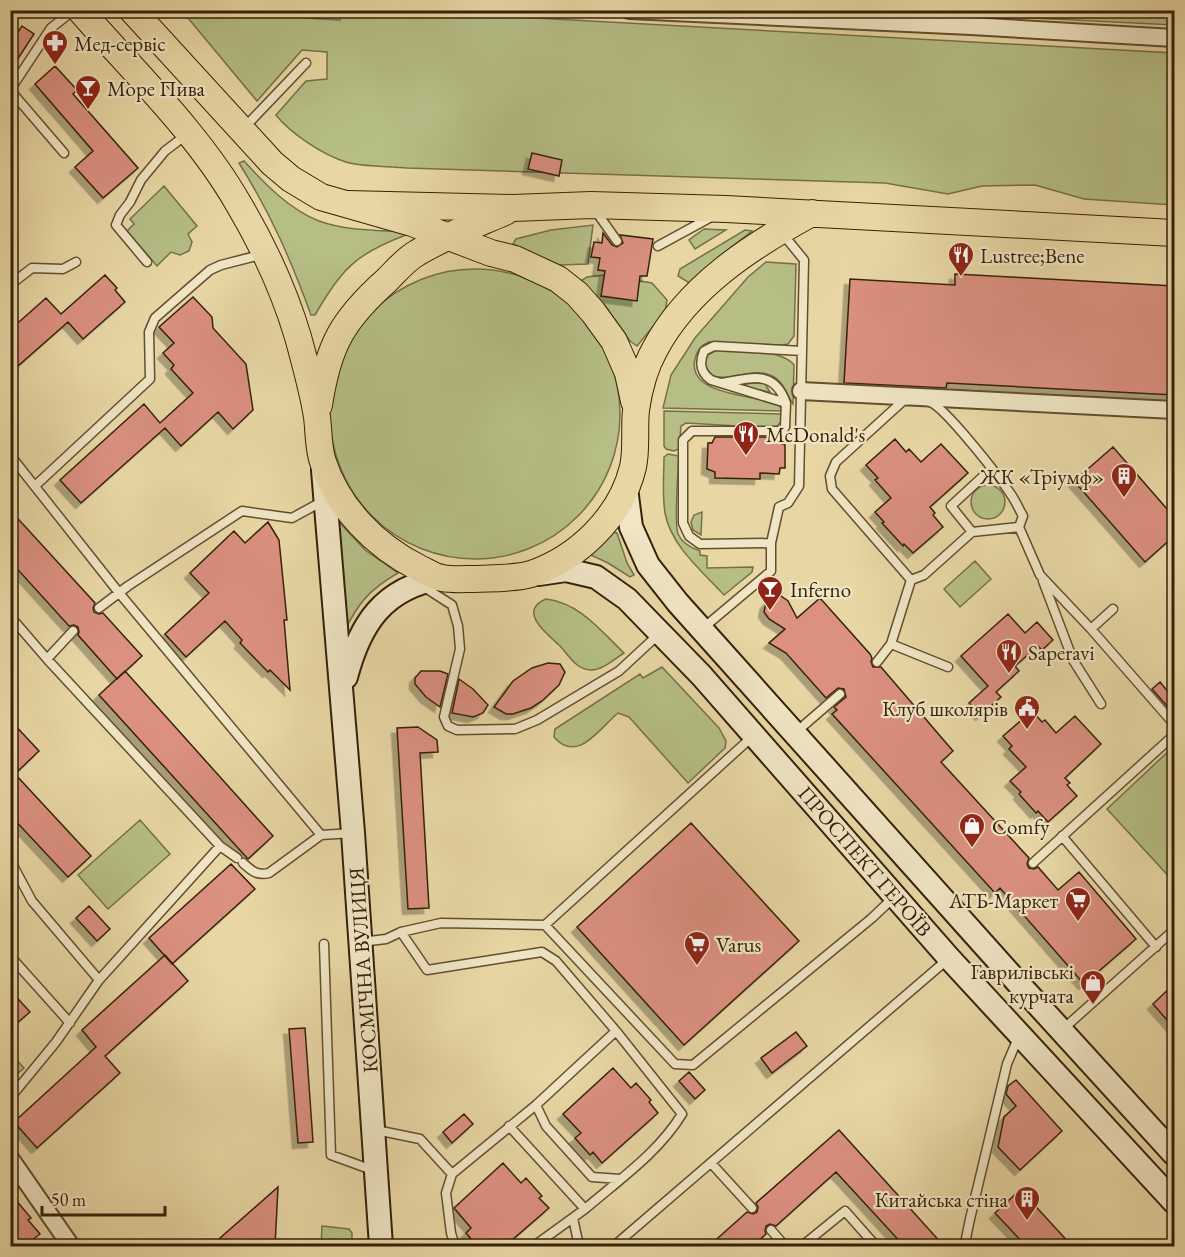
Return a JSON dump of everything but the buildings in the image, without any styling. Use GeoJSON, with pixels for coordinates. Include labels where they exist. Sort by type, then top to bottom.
{"type":"FeatureCollection","features":[{"type":"Feature","properties":{"kind":"main road"},"geometry":{"type":"LineString","coordinates":[[80,10],[189,133],[237,201],[276,276],[298,336],[317,415],[322,460],[336,491],[356,520],[380,544],[408,562],[430,581],[528,575],[560,561],[588,541],[611,515],[626,488],[633,466],[636,410],[643,375],[654,350],[687,303],[742,254],[812,213]]}},
{"type":"Feature","properties":{"kind":"main road"},"geometry":{"type":"LineString","coordinates":[[132,10],[272,163],[291,179],[321,197],[412,223],[491,253],[515,259],[558,279],[577,294],[614,341],[628,373],[636,410]]}},
{"type":"Feature","properties":{"kind":"main road"},"geometry":{"type":"LineString","coordinates":[[348,204],[513,208],[591,205],[726,209],[1174,233]]}},
{"type":"Feature","properties":{"kind":"main road"},"geometry":{"type":"LineString","coordinates":[[317,415],[324,371],[334,344],[355,311],[415,254],[448,236],[513,208]]}},
{"type":"Feature","properties":{"kind":"main road"},"geometry":{"type":"LineString","coordinates":[[381,285],[415,264],[460,252],[491,253]]}},
{"type":"Feature","properties":{"kind":"main road","name":"КОСМІЧНА ВУЛИЦЯ"},"geometry":{"type":"LineString","coordinates":[[322,460],[353,833],[381,1246]]}},
{"type":"Feature","properties":{"kind":"main road","name":"ПРОСПЕКТ ГЕРОЇВ"},"geometry":{"type":"LineString","coordinates":[[626,488],[631,527],[648,565],[701,630],[1174,1154]]}},
{"type":"Feature","properties":{"kind":"main road","name":"ПРОСПЕКТ ГЕРОЇВ"},"geometry":{"type":"LineString","coordinates":[[528,575],[566,570],[596,577],[627,599],[754,735],[1019,1035],[1174,1202]]}},
{"type":"Feature","properties":{"kind":"main road","name":"КОСМІЧНА ВУЛИЦЯ"},"geometry":{"type":"LineString","coordinates":[[342,693],[354,648],[364,627],[383,603],[430,581]]}},
{"type":"Feature","properties":{"kind":"main road"},"geometry":{"type":"LineString","coordinates":[[1036,1053],[1061,1030]]}},
{"type":"Feature","properties":{"kind":"street"},"geometry":{"type":"LineString","coordinates":[[629,10],[1174,38]]}},
{"type":"Feature","properties":{"kind":"street"},"geometry":{"type":"LineString","coordinates":[[801,391],[1174,410]]}},
{"type":"Feature","properties":{"kind":"street"},"geometry":{"type":"LineString","coordinates":[[10,1158],[72,1246]]}},
{"type":"Feature","properties":{"kind":"lane"},"geometry":{"type":"LineString","coordinates":[[64,153],[10,90],[51,28],[74,10]]}},
{"type":"Feature","properties":{"kind":"lane"},"geometry":{"type":"LineString","coordinates":[[242,131],[306,63]]}},
{"type":"Feature","properties":{"kind":"lane"},"geometry":{"type":"LineString","coordinates":[[147,262],[116,225],[141,180],[165,151],[189,133]]}},
{"type":"Feature","properties":{"kind":"lane"},"geometry":{"type":"LineString","coordinates":[[591,205],[617,241]]}},
{"type":"Feature","properties":{"kind":"lane"},"geometry":{"type":"LineString","coordinates":[[658,246],[726,209]]}},
{"type":"Feature","properties":{"kind":"lane"},"geometry":{"type":"LineString","coordinates":[[701,630],[771,571],[771,543],[779,507],[788,503],[799,486],[804,260],[780,230]]}},
{"type":"Feature","properties":{"kind":"lane"},"geometry":{"type":"LineString","coordinates":[[36,485],[150,379],[149,332],[155,318],[210,270],[265,254]]}},
{"type":"Feature","properties":{"kind":"lane"},"geometry":{"type":"LineString","coordinates":[[10,285],[32,268],[63,269],[76,262]]}},
{"type":"Feature","properties":{"kind":"lane"},"geometry":{"type":"LineString","coordinates":[[786,403],[718,383],[707,377],[700,361],[704,351],[714,346],[802,351]]}},
{"type":"Feature","properties":{"kind":"lane"},"geometry":{"type":"LineString","coordinates":[[718,383],[755,377],[774,382],[782,391],[786,403],[786,422],[782,431],[692,431],[686,436],[683,445],[682,523],[689,536],[700,544],[771,543]]}},
{"type":"Feature","properties":{"kind":"lane"},"geometry":{"type":"LineString","coordinates":[[911,580],[832,489],[830,476],[836,462],[903,401],[920,398],[936,404],[1013,496],[1023,516],[1019,527],[1041,575],[1073,660],[1101,704]]}},
{"type":"Feature","properties":{"kind":"lane"},"geometry":{"type":"LineString","coordinates":[[10,455],[120,594],[321,835]]}},
{"type":"Feature","properties":{"kind":"lane"},"geometry":{"type":"LineString","coordinates":[[972,532],[951,506],[991,469]]}},
{"type":"Feature","properties":{"kind":"lane"},"geometry":{"type":"LineString","coordinates":[[99,608],[128,586],[242,511],[292,518],[326,499]]}},
{"type":"Feature","properties":{"kind":"lane"},"geometry":{"type":"LineString","coordinates":[[911,580],[924,575],[972,532],[1019,527]]}},
{"type":"Feature","properties":{"kind":"lane"},"geometry":{"type":"LineString","coordinates":[[1041,575],[1174,724]]}},
{"type":"Feature","properties":{"kind":"lane"},"geometry":{"type":"LineString","coordinates":[[877,662],[891,644],[911,580]]}},
{"type":"Feature","properties":{"kind":"lane"},"geometry":{"type":"LineString","coordinates":[[430,581],[452,605],[458,626],[460,649],[444,717],[448,726],[457,730],[515,729],[537,720],[619,671],[661,633]]}},
{"type":"Feature","properties":{"kind":"lane"},"geometry":{"type":"LineString","coordinates":[[1091,629],[1113,609]]}},
{"type":"Feature","properties":{"kind":"lane"},"geometry":{"type":"LineString","coordinates":[[10,616],[220,846],[254,873],[261,875],[268,873],[321,835],[353,833]]}},
{"type":"Feature","properties":{"kind":"lane"},"geometry":{"type":"LineString","coordinates":[[47,659],[74,631]]}},
{"type":"Feature","properties":{"kind":"lane"},"geometry":{"type":"LineString","coordinates":[[891,644],[948,667]]}},
{"type":"Feature","properties":{"kind":"lane"},"geometry":{"type":"LineString","coordinates":[[795,733],[840,694]]}},
{"type":"Feature","properties":{"kind":"lane"},"geometry":{"type":"LineString","coordinates":[[360,942],[386,939],[401,932],[441,923],[545,925],[754,735]]}},
{"type":"Feature","properties":{"kind":"lane"},"geometry":{"type":"LineString","coordinates":[[1033,863],[1174,735]]}},
{"type":"Feature","properties":{"kind":"lane"},"geometry":{"type":"LineString","coordinates":[[1062,836],[1156,947]]}},
{"type":"Feature","properties":{"kind":"lane"},"geometry":{"type":"LineString","coordinates":[[10,1098],[70,1023],[99,980],[220,846]]}},
{"type":"Feature","properties":{"kind":"lane"},"geometry":{"type":"LineString","coordinates":[[10,860],[32,902],[99,980]]}},
{"type":"Feature","properties":{"kind":"lane"},"geometry":{"type":"LineString","coordinates":[[545,925],[675,1064],[693,1065],[863,925],[895,895]]}},
{"type":"Feature","properties":{"kind":"lane"},"geometry":{"type":"LineString","coordinates":[[1061,1030],[1174,930]]}},
{"type":"Feature","properties":{"kind":"lane"},"geometry":{"type":"LineString","coordinates":[[401,932],[427,970],[542,952],[556,960],[682,1114],[673,1129],[651,1155],[585,1209],[534,1246]]}},
{"type":"Feature","properties":{"kind":"lane"},"geometry":{"type":"LineString","coordinates":[[324,944],[331,1155],[376,1172]]}},
{"type":"Feature","properties":{"kind":"lane"},"geometry":{"type":"LineString","coordinates":[[10,956],[70,1023]]}},
{"type":"Feature","properties":{"kind":"lane"},"geometry":{"type":"LineString","coordinates":[[614,1246],[950,958]]}},
{"type":"Feature","properties":{"kind":"lane"},"geometry":{"type":"LineString","coordinates":[[455,1246],[446,1193],[452,1174],[536,1105],[616,1031]]}},
{"type":"Feature","properties":{"kind":"lane"},"geometry":{"type":"LineString","coordinates":[[968,1246],[965,1243],[1007,1064],[1019,1035]]}},
{"type":"Feature","properties":{"kind":"lane"},"geometry":{"type":"LineString","coordinates":[[536,1105],[546,1126],[592,1177],[620,1179]]}},
{"type":"Feature","properties":{"kind":"lane"},"geometry":{"type":"LineString","coordinates":[[509,1126],[585,1209]]}},
{"type":"Feature","properties":{"kind":"lane"},"geometry":{"type":"LineString","coordinates":[[374,1130],[420,1138],[452,1174]]}},
{"type":"Feature","properties":{"kind":"lane"},"geometry":{"type":"LineString","coordinates":[[711,1163],[752,1208]]}},
{"type":"Feature","properties":{"kind":"lane"},"geometry":{"type":"LineString","coordinates":[[802,1246],[845,1211],[876,1246]]}},
{"type":"Feature","properties":{"kind":"lane"},"geometry":{"type":"LineString","coordinates":[[573,1218],[579,1246]]}},
{"type":"Feature","properties":{"kind":"lane"},"geometry":{"type":"LineString","coordinates":[[771,1230],[785,1246]]}},
{"type":"Feature","properties":{"kind":"green space"},"geometry":{"type":"Polygon","coordinates":[[[305,10],[305,18],[340,20],[341,11],[409,11],[1174,53],[1174,205],[1084,199],[1035,185],[982,186],[948,194],[885,183],[407,168],[352,164],[337,159],[308,143],[276,115],[306,81],[327,79],[327,52],[302,50],[257,101],[188,18],[201,11],[305,10]]]}},
{"type":"Feature","properties":{"kind":"green space"},"geometry":{"type":"Polygon","coordinates":[[[888,11],[1174,11],[1174,25],[888,11]]]}},
{"type":"Feature","properties":{"kind":"green space"},"geometry":{"type":"Polygon","coordinates":[[[244,161],[278,195],[308,216],[340,227],[406,232],[406,235],[374,249],[352,265],[333,286],[315,315],[311,315],[280,238],[239,163],[244,161]]]}},
{"type":"Feature","properties":{"kind":"green space"},"geometry":{"type":"Polygon","coordinates":[[[164,186],[197,226],[188,234],[192,242],[189,251],[180,255],[171,252],[157,266],[127,231],[134,224],[130,219],[164,186]]]}},
{"type":"Feature","properties":{"kind":"green space"},"geometry":{"type":"Polygon","coordinates":[[[593,225],[588,264],[559,265],[513,244],[516,239],[551,230],[593,225]]]}},
{"type":"Feature","properties":{"kind":"green space"},"geometry":{"type":"Polygon","coordinates":[[[704,229],[726,230],[695,249],[689,240],[704,229]]]}},
{"type":"Feature","properties":{"kind":"green space"},"geometry":{"type":"Polygon","coordinates":[[[745,230],[752,231],[720,256],[691,284],[678,276],[680,269],[745,230]]]}},
{"type":"Feature","properties":{"kind":"green space"},"geometry":{"type":"Polygon","coordinates":[[[766,262],[796,264],[794,336],[788,344],[781,345],[709,342],[697,353],[695,371],[702,381],[712,387],[770,402],[780,406],[782,411],[663,408],[671,375],[695,338],[748,277],[766,262]]]}},
{"type":"Feature","properties":{"kind":"green space"},"geometry":{"type":"Polygon","coordinates":[[[489,269],[517,275],[544,286],[578,311],[596,333],[609,358],[618,386],[620,414],[618,442],[609,470],[596,495],[578,517],[556,535],[531,548],[503,557],[461,559],[433,553],[406,542],[372,517],[354,495],[341,470],[332,442],[330,400],[336,372],[347,345],[372,311],[394,293],[419,280],[447,271],[489,269]]]}},
{"type":"Feature","properties":{"kind":"green space"},"geometry":{"type":"Polygon","coordinates":[[[604,275],[652,283],[667,300],[665,312],[637,346],[630,341],[606,307],[581,281],[587,277],[604,275]]]}},
{"type":"Feature","properties":{"kind":"green space"},"geometry":{"type":"Polygon","coordinates":[[[717,350],[770,353],[788,360],[794,365],[793,404],[780,382],[769,375],[752,373],[719,377],[711,375],[706,369],[705,360],[709,354],[717,350]]]}},
{"type":"Feature","properties":{"kind":"green space"},"geometry":{"type":"Polygon","coordinates":[[[753,382],[768,384],[766,386],[770,392],[740,386],[753,382]]]}},
{"type":"Feature","properties":{"kind":"green space"},"geometry":{"type":"Polygon","coordinates":[[[664,411],[782,414],[782,421],[775,428],[686,423],[681,426],[679,449],[674,451],[664,446],[664,411]]]}},
{"type":"Feature","properties":{"kind":"green space"},"geometry":{"type":"Polygon","coordinates":[[[668,454],[679,456],[676,519],[678,534],[682,540],[690,547],[700,551],[700,555],[707,556],[707,568],[753,567],[752,572],[724,595],[681,547],[668,525],[663,492],[664,457],[668,454]]]}},
{"type":"Feature","properties":{"kind":"green space"},"geometry":{"type":"Polygon","coordinates":[[[988,485],[1000,490],[1005,502],[1000,514],[988,519],[976,514],[971,502],[976,490],[988,485]]]}},
{"type":"Feature","properties":{"kind":"green space"},"geometry":{"type":"Polygon","coordinates":[[[702,512],[701,535],[693,530],[691,522],[694,515],[702,512]]]}},
{"type":"Feature","properties":{"kind":"green space"},"geometry":{"type":"Polygon","coordinates":[[[332,519],[339,522],[365,550],[398,573],[366,598],[354,613],[344,632],[332,519]]]}},
{"type":"Feature","properties":{"kind":"green space"},"geometry":{"type":"Polygon","coordinates":[[[612,532],[617,533],[627,563],[634,575],[630,577],[591,555],[590,550],[612,532]]]}},
{"type":"Feature","properties":{"kind":"green space"},"geometry":{"type":"Polygon","coordinates":[[[975,561],[991,579],[960,607],[944,589],[975,561]]]}},
{"type":"Feature","properties":{"kind":"green space"},"geometry":{"type":"Polygon","coordinates":[[[546,599],[580,612],[624,653],[595,670],[581,667],[537,622],[534,610],[546,599]]]}},
{"type":"Feature","properties":{"kind":"green space"},"geometry":{"type":"Polygon","coordinates":[[[662,667],[719,728],[726,741],[725,748],[688,783],[629,717],[618,713],[588,741],[579,745],[571,747],[554,737],[555,729],[640,674],[643,678],[662,667]]]}},
{"type":"Feature","properties":{"kind":"green space"},"geometry":{"type":"Polygon","coordinates":[[[1174,746],[1174,882],[1107,809],[1174,746]]]}},
{"type":"Feature","properties":{"kind":"green space"},"geometry":{"type":"Polygon","coordinates":[[[140,820],[170,854],[108,909],[78,875],[140,820]]]}},
{"type":"Feature","properties":{"kind":"green space"},"geometry":{"type":"Polygon","coordinates":[[[10,1053],[24,1068],[11,1079],[10,1079],[10,1053]]]}},
{"type":"Feature","properties":{"kind":"green space"},"geometry":{"type":"Polygon","coordinates":[[[322,1226],[349,1229],[352,1233],[352,1246],[321,1246],[322,1226]]]}},
{"type":"Feature","properties":{"kind":"place","name":"Мед-сервіс"},"geometry":{"type":"Point","coordinates":[55,66]}},
{"type":"Feature","properties":{"kind":"place","name":"Море Пива"},"geometry":{"type":"Point","coordinates":[88,111]}},
{"type":"Feature","properties":{"kind":"place","name":"Lustree;Bene"},"geometry":{"type":"Point","coordinates":[961,278]}},
{"type":"Feature","properties":{"kind":"place","name":"McDonald's"},"geometry":{"type":"Point","coordinates":[746,457]}},
{"type":"Feature","properties":{"kind":"place","name":"ЖК «Тріумф»"},"geometry":{"type":"Point","coordinates":[1124,499]}},
{"type":"Feature","properties":{"kind":"place","name":"Inferno"},"geometry":{"type":"Point","coordinates":[770,612]}},
{"type":"Feature","properties":{"kind":"place","name":"Saperavi"},"geometry":{"type":"Point","coordinates":[1009,675]}},
{"type":"Feature","properties":{"kind":"place","name":"Клуб школярів"},"geometry":{"type":"Point","coordinates":[1027,731]}},
{"type":"Feature","properties":{"kind":"place","name":"Comfy"},"geometry":{"type":"Point","coordinates":[972,849]}},
{"type":"Feature","properties":{"kind":"place","name":"АТБ-Маркет"},"geometry":{"type":"Point","coordinates":[1078,923]}},
{"type":"Feature","properties":{"kind":"place","name":"Varus"},"geometry":{"type":"Point","coordinates":[697,967]}},
{"type":"Feature","properties":{"kind":"place","name":"Гаврилівські курчата"},"geometry":{"type":"Point","coordinates":[1093,1006]}},
{"type":"Feature","properties":{"kind":"place","name":"Китайська стіна"},"geometry":{"type":"Point","coordinates":[1027,1222]}}]}
